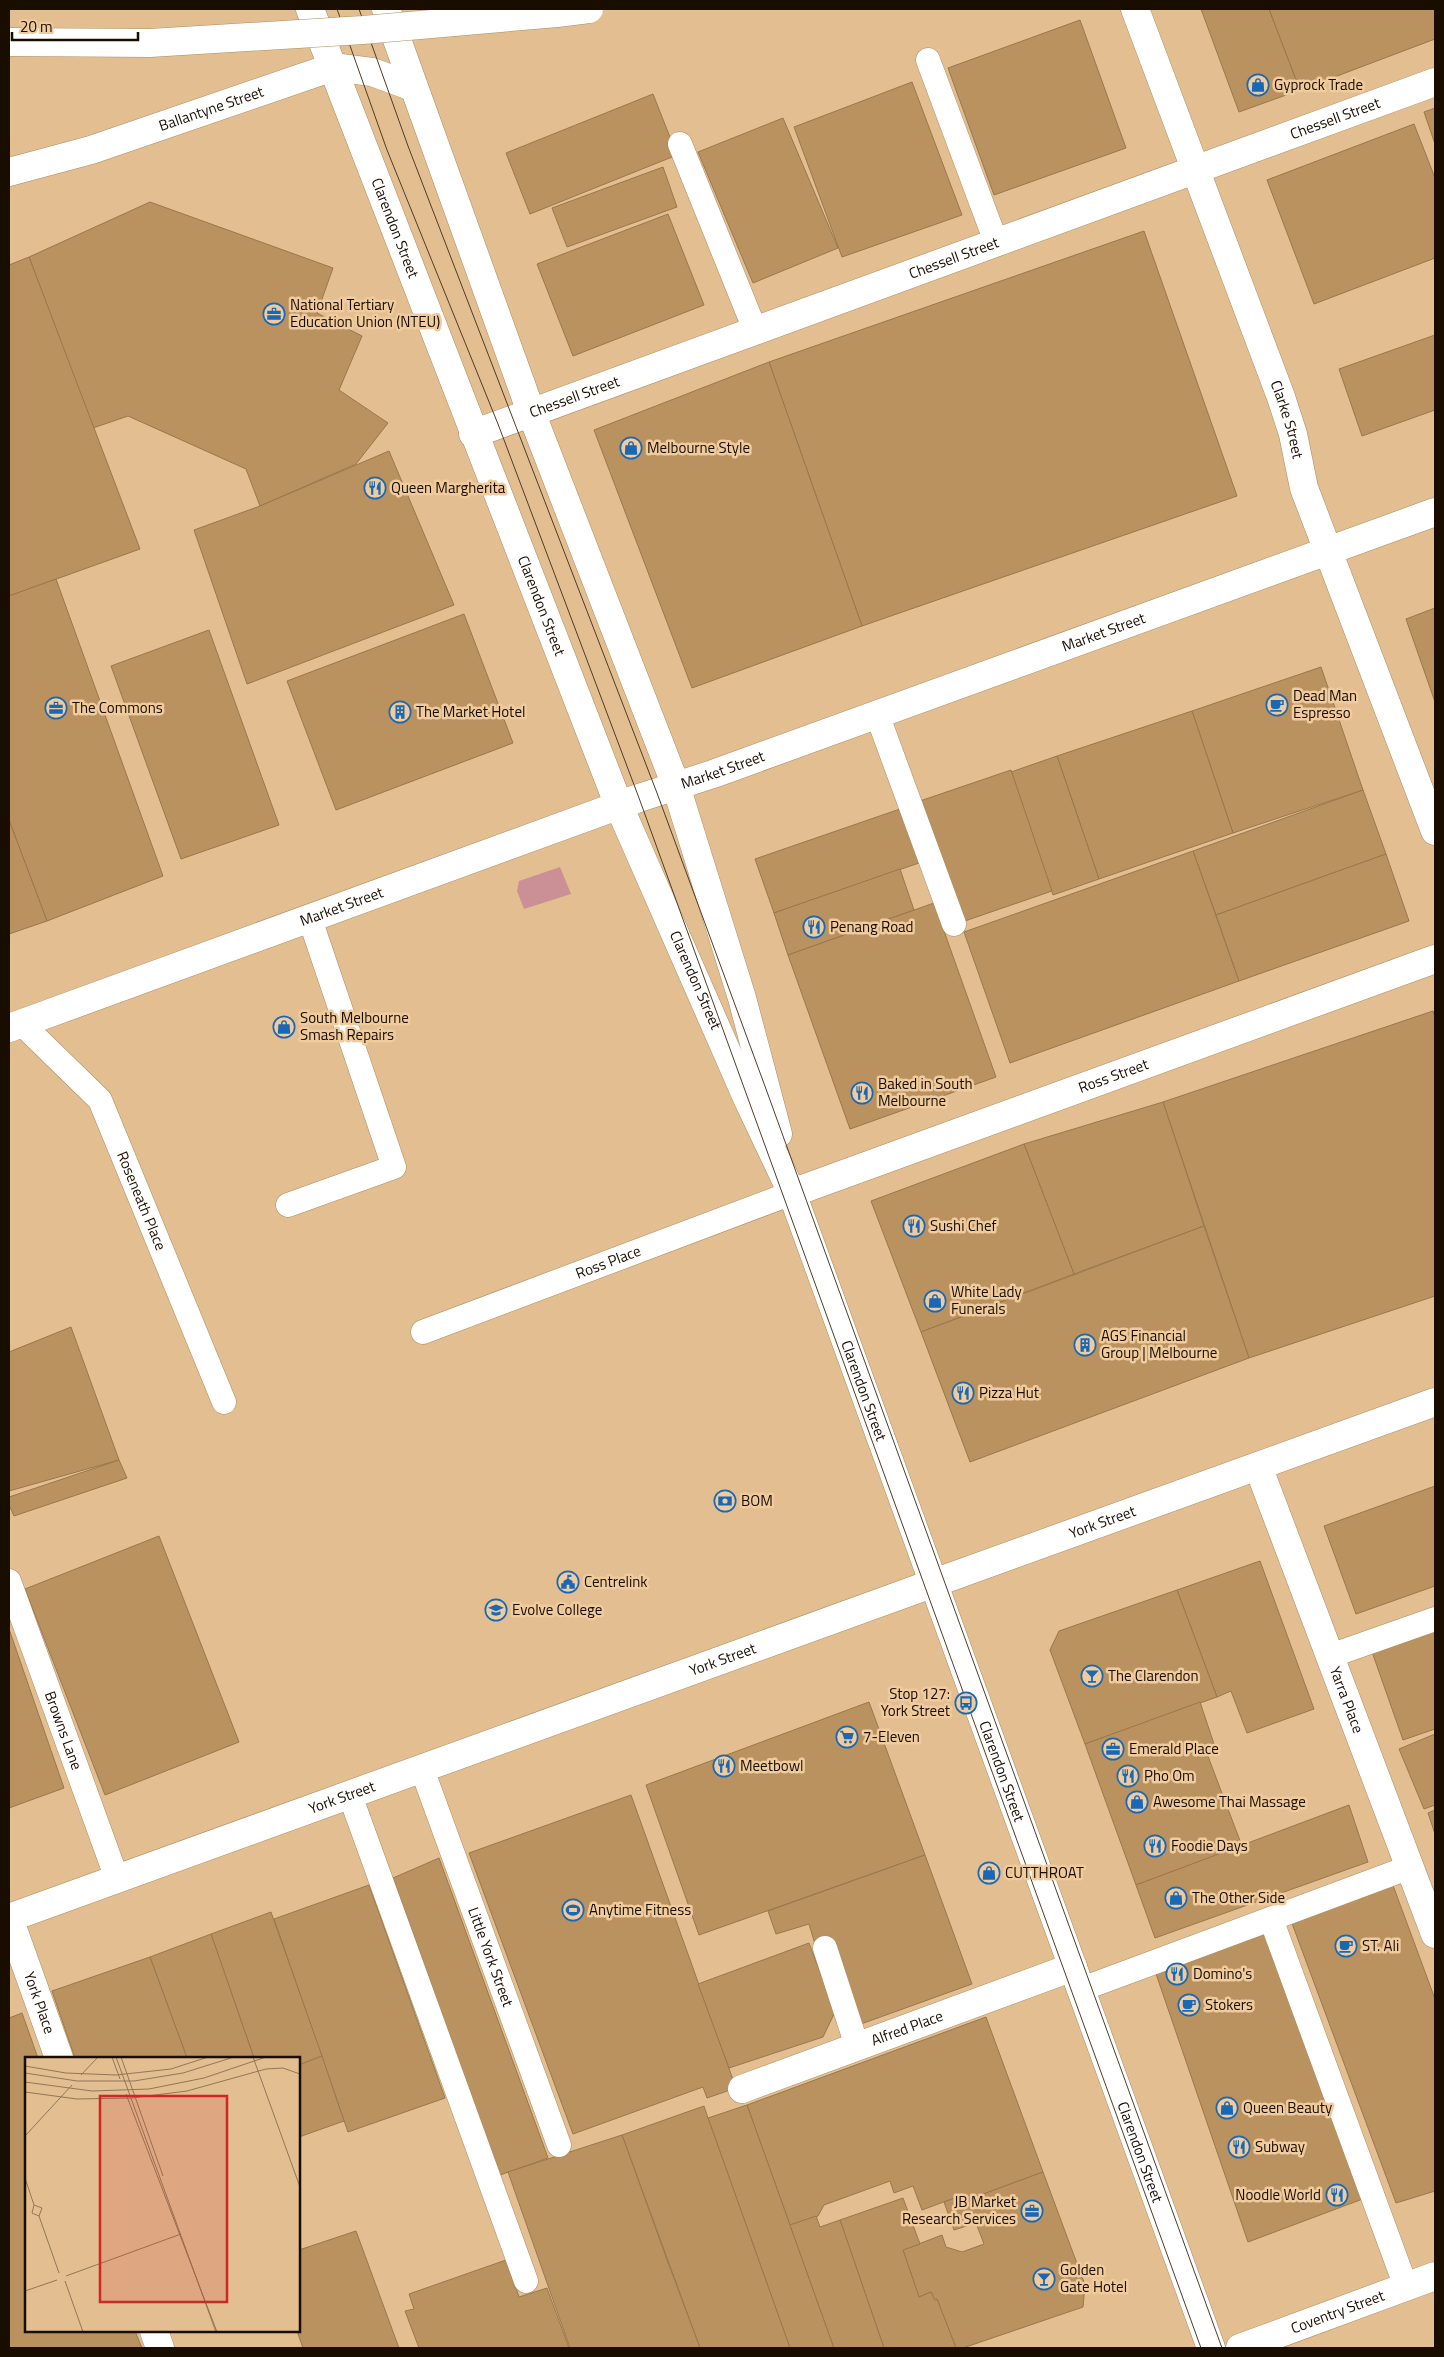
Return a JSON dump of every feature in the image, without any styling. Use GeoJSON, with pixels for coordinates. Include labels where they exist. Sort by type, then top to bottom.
{"type":"FeatureCollection","features":[{"type":"Feature","properties":{"kind":"main road","name":"Clarendon Street"},"geometry":{"type":"LineString","coordinates":[[310,9],[473,434],[619,806],[748,1100],[792,1193],[1211,2348]]}},
{"type":"Feature","properties":{"kind":"main road","name":"Clarendon Street"},"geometry":{"type":"LineString","coordinates":[[386,9],[530,412],[676,786],[742,998],[792,1193]]}},
{"type":"Feature","properties":{"kind":"main road"},"geometry":{"type":"LineString","coordinates":[[9,42],[160,42],[372,29],[557,14],[590,9]]}},
{"type":"Feature","properties":{"kind":"main road","name":"Clarke Street"},"geometry":{"type":"LineString","coordinates":[[1135,9],[1194,169],[1282,397],[1304,488],[1327,552],[1435,831]]}},
{"type":"Feature","properties":{"kind":"main road","name":"Ballantyne Street"},"geometry":{"type":"LineString","coordinates":[[9,172],[91,150],[333,66],[372,72],[413,87]]}},
{"type":"Feature","properties":{"kind":"main road","name":"Chessell Street"},"geometry":{"type":"LineString","coordinates":[[473,434],[1435,82]]}},
{"type":"Feature","properties":{"kind":"main road","name":"Market Street"},"geometry":{"type":"LineString","coordinates":[[15,1026],[1435,512]]}},
{"type":"Feature","properties":{"kind":"main road","name":"Ross Street"},"geometry":{"type":"LineString","coordinates":[[792,1193],[1435,959]]}},
{"type":"Feature","properties":{"kind":"main road","name":"York Street"},"geometry":{"type":"LineString","coordinates":[[9,1918],[1435,1402]]}},
{"type":"Feature","properties":{"kind":"main road","name":"Yarra Place"},"geometry":{"type":"LineString","coordinates":[[1258,1466],[1435,1934]]}},
{"type":"Feature","properties":{"kind":"main road","name":"York Place"},"geometry":{"type":"LineString","coordinates":[[9,1918],[58,2057]]}},
{"type":"Feature","properties":{"kind":"main road","name":"Alfred Place"},"geometry":{"type":"LineString","coordinates":[[742,2088],[857,2046],[1077,1978]]}},
{"type":"Feature","properties":{"kind":"main road","name":"Coventry Street"},"geometry":{"type":"LineString","coordinates":[[1240,2348],[1435,2276]]}},
{"type":"Feature","properties":{"kind":"main road"},"geometry":{"type":"LineString","coordinates":[[154,2332],[160,2348]]}},
{"type":"Feature","properties":{"kind":"lane"},"geometry":{"type":"LineString","coordinates":[[928,60],[996,242]]}},
{"type":"Feature","properties":{"kind":"lane"},"geometry":{"type":"LineString","coordinates":[[680,144],[755,330]]}},
{"type":"Feature","properties":{"kind":"lane"},"geometry":{"type":"LineString","coordinates":[[877,714],[954,924]]}},
{"type":"Feature","properties":{"kind":"lane"},"geometry":{"type":"LineString","coordinates":[[288,1205],[394,1167],[310,919]]}},
{"type":"Feature","properties":{"kind":"lane","name":"Roseneath Place"},"geometry":{"type":"LineString","coordinates":[[15,1026],[100,1100],[224,1402]]}},
{"type":"Feature","properties":{"kind":"lane","name":"Ross Place"},"geometry":{"type":"LineString","coordinates":[[423,1332],[792,1193]]}},
{"type":"Feature","properties":{"kind":"lane","name":"Browns Lane"},"geometry":{"type":"LineString","coordinates":[[9,1581],[117,1879]]}},
{"type":"Feature","properties":{"kind":"lane"},"geometry":{"type":"LineString","coordinates":[[1330,1656],[1435,1619]]}},
{"type":"Feature","properties":{"kind":"lane","name":"Little York Street"},"geometry":{"type":"LineString","coordinates":[[422,1770],[559,2145]]}},
{"type":"Feature","properties":{"kind":"lane"},"geometry":{"type":"LineString","coordinates":[[350,1795],[526,2281]]}},
{"type":"Feature","properties":{"kind":"lane"},"geometry":{"type":"LineString","coordinates":[[1077,1978],[1271,1919],[1410,1867]]}},
{"type":"Feature","properties":{"kind":"lane"},"geometry":{"type":"LineString","coordinates":[[1271,1919],[1406,2287]]}},
{"type":"Feature","properties":{"kind":"lane"},"geometry":{"type":"LineString","coordinates":[[825,1948],[857,2046]]}},
{"type":"Feature","properties":{"kind":"shaded area"},"geometry":{"type":"Polygon","coordinates":[[[560,867],[571,894],[524,909],[517,891],[519,881],[560,867]]]}},
{"type":"Feature","properties":{"kind":"building"},"geometry":{"type":"Polygon","coordinates":[[[1201,9],[1269,9],[1300,90],[1239,112],[1201,9]]]}},
{"type":"Feature","properties":{"kind":"building"},"geometry":{"type":"Polygon","coordinates":[[[1269,9],[1435,9],[1435,39],[1300,90],[1269,9]]]}},
{"type":"Feature","properties":{"kind":"building"},"geometry":{"type":"Polygon","coordinates":[[[1080,20],[1126,148],[994,195],[948,68],[1080,20]]]}},
{"type":"Feature","properties":{"kind":"building"},"geometry":{"type":"Polygon","coordinates":[[[912,82],[962,215],[842,257],[794,127],[912,82]]]}},
{"type":"Feature","properties":{"kind":"building"},"geometry":{"type":"Polygon","coordinates":[[[653,94],[677,155],[530,214],[506,153],[653,94]]]}},
{"type":"Feature","properties":{"kind":"building"},"geometry":{"type":"Polygon","coordinates":[[[1435,108],[1435,144],[1424,112],[1435,108]]]}},
{"type":"Feature","properties":{"kind":"building"},"geometry":{"type":"Polygon","coordinates":[[[783,118],[838,248],[753,283],[698,152],[783,118]]]}},
{"type":"Feature","properties":{"kind":"building"},"geometry":{"type":"Polygon","coordinates":[[[1414,124],[1435,178],[1435,258],[1314,304],[1267,180],[1414,124]]]}},
{"type":"Feature","properties":{"kind":"building"},"geometry":{"type":"Polygon","coordinates":[[[663,167],[677,207],[567,247],[552,208],[663,167]]]}},
{"type":"Feature","properties":{"kind":"building"},"geometry":{"type":"Polygon","coordinates":[[[150,202],[333,268],[317,313],[362,336],[339,390],[388,423],[356,464],[260,506],[246,469],[128,416],[93,428],[29,257],[150,202]]]}},
{"type":"Feature","properties":{"kind":"building"},"geometry":{"type":"Polygon","coordinates":[[[668,214],[704,305],[573,356],[537,264],[668,214]]]}},
{"type":"Feature","properties":{"kind":"building"},"geometry":{"type":"Polygon","coordinates":[[[1144,231],[1237,496],[862,626],[769,362],[1144,231]]]}},
{"type":"Feature","properties":{"kind":"building"},"geometry":{"type":"Polygon","coordinates":[[[29,257],[140,549],[9,596],[9,265],[29,257]]]}},
{"type":"Feature","properties":{"kind":"building"},"geometry":{"type":"Polygon","coordinates":[[[1435,335],[1435,410],[1362,436],[1339,369],[1435,335]]]}},
{"type":"Feature","properties":{"kind":"building"},"geometry":{"type":"Polygon","coordinates":[[[769,362],[862,626],[692,688],[594,430],[769,362]]]}},
{"type":"Feature","properties":{"kind":"building"},"geometry":{"type":"Polygon","coordinates":[[[389,451],[454,605],[247,684],[194,530],[260,506],[389,451]]]}},
{"type":"Feature","properties":{"kind":"building","name":"The Commons"},"geometry":{"type":"Polygon","coordinates":[[[56,579],[163,876],[47,921],[9,820],[9,596],[56,579]]]}},
{"type":"Feature","properties":{"kind":"building"},"geometry":{"type":"Polygon","coordinates":[[[1435,608],[1435,702],[1406,619],[1435,608]]]}},
{"type":"Feature","properties":{"kind":"building","name":"The Market Hotel"},"geometry":{"type":"Polygon","coordinates":[[[464,614],[513,743],[336,810],[287,681],[464,614]]]}},
{"type":"Feature","properties":{"kind":"building"},"geometry":{"type":"Polygon","coordinates":[[[209,630],[279,825],[181,859],[111,666],[209,630]]]}},
{"type":"Feature","properties":{"kind":"building"},"geometry":{"type":"Polygon","coordinates":[[[1321,667],[1363,790],[1233,833],[1192,711],[1321,667]]]}},
{"type":"Feature","properties":{"kind":"building"},"geometry":{"type":"Polygon","coordinates":[[[1192,711],[1233,833],[1099,879],[1057,756],[1192,711]]]}},
{"type":"Feature","properties":{"kind":"building"},"geometry":{"type":"Polygon","coordinates":[[[1057,756],[1099,879],[1053,895],[1011,772],[1057,756]]]}},
{"type":"Feature","properties":{"kind":"building"},"geometry":{"type":"Polygon","coordinates":[[[1011,770],[1052,891],[959,923],[917,802],[1011,770]]]}},
{"type":"Feature","properties":{"kind":"building"},"geometry":{"type":"Polygon","coordinates":[[[1363,790],[1386,854],[1216,915],[1193,851],[1363,790]]]}},
{"type":"Feature","properties":{"kind":"building"},"geometry":{"type":"Polygon","coordinates":[[[900,809],[919,863],[774,913],[755,859],[900,809]]]}},
{"type":"Feature","properties":{"kind":"building"},"geometry":{"type":"Polygon","coordinates":[[[9,820],[47,921],[9,934],[9,820]]]}},
{"type":"Feature","properties":{"kind":"building"},"geometry":{"type":"Polygon","coordinates":[[[1193,851],[1239,981],[1010,1063],[964,932],[1193,851]]]}},
{"type":"Feature","properties":{"kind":"building"},"geometry":{"type":"Polygon","coordinates":[[[1386,854],[1409,921],[1239,981],[1216,915],[1386,854]]]}},
{"type":"Feature","properties":{"kind":"building"},"geometry":{"type":"Polygon","coordinates":[[[900,869],[914,910],[788,955],[774,913],[900,869]]]}},
{"type":"Feature","properties":{"kind":"building"},"geometry":{"type":"Polygon","coordinates":[[[934,903],[996,1077],[850,1129],[788,955],[934,903]]]}},
{"type":"Feature","properties":{"kind":"building"},"geometry":{"type":"Polygon","coordinates":[[[1433,1011],[1435,1017],[1435,1296],[1249,1358],[1163,1102],[1433,1011]]]}},
{"type":"Feature","properties":{"kind":"building"},"geometry":{"type":"Polygon","coordinates":[[[1163,1102],[1204,1226],[1074,1274],[1024,1144],[1163,1102]]]}},
{"type":"Feature","properties":{"kind":"building"},"geometry":{"type":"Polygon","coordinates":[[[1024,1144],[1074,1274],[921,1332],[871,1201],[1024,1144]]]}},
{"type":"Feature","properties":{"kind":"building","name":"AGS Financial Group | Melbourne"},"geometry":{"type":"Polygon","coordinates":[[[1204,1226],[1249,1358],[970,1462],[921,1332],[1204,1226]]]}},
{"type":"Feature","properties":{"kind":"building"},"geometry":{"type":"Polygon","coordinates":[[[71,1327],[119,1460],[9,1491],[9,1352],[71,1327]]]}},
{"type":"Feature","properties":{"kind":"building"},"geometry":{"type":"Polygon","coordinates":[[[119,1460],[127,1478],[14,1516],[9,1505],[9,1497],[119,1460]]]}},
{"type":"Feature","properties":{"kind":"building"},"geometry":{"type":"Polygon","coordinates":[[[1435,1486],[1435,1586],[1356,1614],[1324,1526],[1435,1486]]]}},
{"type":"Feature","properties":{"kind":"building"},"geometry":{"type":"Polygon","coordinates":[[[159,1536],[239,1742],[105,1795],[25,1589],[159,1536]]]}},
{"type":"Feature","properties":{"kind":"building"},"geometry":{"type":"Polygon","coordinates":[[[1260,1561],[1314,1709],[1247,1733],[1231,1691],[1217,1697],[1177,1590],[1260,1561]]]}},
{"type":"Feature","properties":{"kind":"building"},"geometry":{"type":"Polygon","coordinates":[[[1177,1590],[1217,1697],[1085,1744],[1050,1650],[1059,1631],[1177,1590]]]}},
{"type":"Feature","properties":{"kind":"building"},"geometry":{"type":"Polygon","coordinates":[[[1435,1626],[1435,1729],[1403,1740],[1371,1649],[1435,1626]]]}},
{"type":"Feature","properties":{"kind":"building"},"geometry":{"type":"Polygon","coordinates":[[[9,1629],[64,1788],[9,1808],[9,1629]]]}},
{"type":"Feature","properties":{"kind":"building"},"geometry":{"type":"Polygon","coordinates":[[[869,1702],[925,1855],[699,1935],[646,1785],[869,1702]]]}},
{"type":"Feature","properties":{"kind":"building"},"geometry":{"type":"Polygon","coordinates":[[[1200,1702],[1215,1747],[1206,1751],[1242,1846],[1136,1885],[1085,1744],[1200,1702]]]}},
{"type":"Feature","properties":{"kind":"building"},"geometry":{"type":"Polygon","coordinates":[[[1435,1734],[1435,1805],[1424,1809],[1399,1749],[1435,1734]]]}},
{"type":"Feature","properties":{"kind":"building"},"geometry":{"type":"Polygon","coordinates":[[[631,1795],[736,2088],[707,2098],[703,2087],[573,2134],[469,1853],[631,1795]]]}},
{"type":"Feature","properties":{"kind":"building"},"geometry":{"type":"Polygon","coordinates":[[[1349,1805],[1368,1862],[1155,1938],[1136,1885],[1349,1805]]]}},
{"type":"Feature","properties":{"kind":"building"},"geometry":{"type":"Polygon","coordinates":[[[1435,1810],[1435,1834],[1428,1813],[1435,1810]]]}},
{"type":"Feature","properties":{"kind":"building"},"geometry":{"type":"Polygon","coordinates":[[[925,1855],[972,1984],[861,2024],[831,1937],[815,1944],[809,1924],[776,1934],[768,1911],[925,1855]]]}},
{"type":"Feature","properties":{"kind":"building"},"geometry":{"type":"Polygon","coordinates":[[[439,1858],[548,2158],[500,2175],[393,1878],[439,1858]]]}},
{"type":"Feature","properties":{"kind":"building"},"geometry":{"type":"Polygon","coordinates":[[[1391,1880],[1435,1999],[1435,2191],[1396,2203],[1290,1918],[1391,1880]]]}},
{"type":"Feature","properties":{"kind":"building"},"geometry":{"type":"Polygon","coordinates":[[[369,1885],[445,2098],[348,2132],[274,1919],[369,1885]]]}},
{"type":"Feature","properties":{"kind":"building"},"geometry":{"type":"Polygon","coordinates":[[[271,1912],[322,2056],[300,2065],[300,2057],[254,2057],[211,1934],[271,1912]]]}},
{"type":"Feature","properties":{"kind":"building"},"geometry":{"type":"Polygon","coordinates":[[[1268,1927],[1368,2197],[1248,2242],[1154,1968],[1268,1927]]]}},
{"type":"Feature","properties":{"kind":"building"},"geometry":{"type":"Polygon","coordinates":[[[211,1934],[254,2057],[187,2057],[150,1957],[211,1934]]]}},
{"type":"Feature","properties":{"kind":"building"},"geometry":{"type":"Polygon","coordinates":[[[809,1943],[835,2012],[823,2037],[729,2068],[698,1984],[809,1943]]]}},
{"type":"Feature","properties":{"kind":"building"},"geometry":{"type":"Polygon","coordinates":[[[150,1957],[187,2057],[75,2057],[52,1991],[150,1957]]]}},
{"type":"Feature","properties":{"kind":"building"},"geometry":{"type":"Polygon","coordinates":[[[22,2013],[38,2057],[25,2057],[25,2332],[135,2332],[142,2348],[9,2348],[9,2018],[22,2013]]]}},
{"type":"Feature","properties":{"kind":"building"},"geometry":{"type":"Polygon","coordinates":[[[986,2017],[1043,2172],[967,2200],[965,2194],[922,2210],[913,2186],[894,2193],[890,2181],[824,2205],[818,2216],[790,2225],[747,2105],[986,2017]]]}},
{"type":"Feature","properties":{"kind":"building"},"geometry":{"type":"Polygon","coordinates":[[[322,2056],[344,2121],[300,2137],[300,2065],[322,2056]]]}},
{"type":"Feature","properties":{"kind":"building"},"geometry":{"type":"Polygon","coordinates":[[[747,2105],[834,2348],[790,2348],[708,2118],[747,2105]]]}},
{"type":"Feature","properties":{"kind":"building"},"geometry":{"type":"Polygon","coordinates":[[[704,2106],[790,2348],[700,2348],[622,2135],[704,2106]]]}},
{"type":"Feature","properties":{"kind":"building"},"geometry":{"type":"Polygon","coordinates":[[[622,2135],[700,2348],[570,2348],[508,2172],[622,2135]]]}},
{"type":"Feature","properties":{"kind":"building"},"geometry":{"type":"Polygon","coordinates":[[[1043,2172],[1085,2285],[1083,2307],[963,2348],[956,2348],[937,2299],[935,2300],[931,2292],[919,2297],[903,2250],[942,2235],[946,2247],[962,2252],[984,2244],[976,2223],[954,2230],[944,2202],[965,2194],[967,2200],[1043,2172]]]}},
{"type":"Feature","properties":{"kind":"building"},"geometry":{"type":"Polygon","coordinates":[[[903,2198],[920,2244],[903,2250],[919,2297],[931,2292],[935,2300],[937,2299],[956,2348],[884,2348],[840,2220],[903,2198]]]}},
{"type":"Feature","properties":{"kind":"building"},"geometry":{"type":"Polygon","coordinates":[[[816,2216],[820,2227],[840,2220],[884,2348],[834,2348],[790,2225],[816,2216]]]}},
{"type":"Feature","properties":{"kind":"building"},"geometry":{"type":"Polygon","coordinates":[[[356,2231],[399,2348],[303,2348],[297,2332],[300,2332],[300,2250],[356,2231]]]}},
{"type":"Feature","properties":{"kind":"building"},"geometry":{"type":"Polygon","coordinates":[[[506,2260],[519,2297],[547,2288],[569,2348],[419,2348],[405,2311],[414,2309],[409,2294],[506,2260]]]}},
{"type":"Feature","properties":{"kind":"tram line"},"geometry":{"type":"LineString","coordinates":[[337,9],[387,150],[498,424],[639,798],[1201,2348]]}},
{"type":"Feature","properties":{"kind":"tram line"},"geometry":{"type":"LineString","coordinates":[[359,9],[408,146],[657,793],[1222,2348]]}},
{"type":"Feature","properties":{"kind":"place","name":"Gyprock Trade"},"geometry":{"type":"Point","coordinates":[1258,85]}},
{"type":"Feature","properties":{"kind":"place","name":"National Tertiary Education Union (NTEU)"},"geometry":{"type":"Point","coordinates":[274,314]}},
{"type":"Feature","properties":{"kind":"place","name":"Melbourne Style"},"geometry":{"type":"Point","coordinates":[631,448]}},
{"type":"Feature","properties":{"kind":"place","name":"Queen Margherita"},"geometry":{"type":"Point","coordinates":[375,488]}},
{"type":"Feature","properties":{"kind":"place","name":"Dead Man Espresso"},"geometry":{"type":"Point","coordinates":[1277,705]}},
{"type":"Feature","properties":{"kind":"place","name":"The Commons"},"geometry":{"type":"Point","coordinates":[56,708]}},
{"type":"Feature","properties":{"kind":"place","name":"The Market Hotel"},"geometry":{"type":"Point","coordinates":[400,712]}},
{"type":"Feature","properties":{"kind":"place","name":"Penang Road"},"geometry":{"type":"Point","coordinates":[814,927]}},
{"type":"Feature","properties":{"kind":"place","name":"South Melbourne Smash Repairs"},"geometry":{"type":"Point","coordinates":[284,1027]}},
{"type":"Feature","properties":{"kind":"place","name":"Baked in South Melbourne"},"geometry":{"type":"Point","coordinates":[862,1093]}},
{"type":"Feature","properties":{"kind":"place","name":"Sushi Chef"},"geometry":{"type":"Point","coordinates":[914,1226]}},
{"type":"Feature","properties":{"kind":"place","name":"White Lady Funerals"},"geometry":{"type":"Point","coordinates":[935,1301]}},
{"type":"Feature","properties":{"kind":"place","name":"AGS Financial Group | Melbourne"},"geometry":{"type":"Point","coordinates":[1085,1345]}},
{"type":"Feature","properties":{"kind":"place","name":"Pizza Hut"},"geometry":{"type":"Point","coordinates":[963,1393]}},
{"type":"Feature","properties":{"kind":"place","name":"BOM"},"geometry":{"type":"Point","coordinates":[725,1501]}},
{"type":"Feature","properties":{"kind":"place","name":"Centrelink"},"geometry":{"type":"Point","coordinates":[568,1582]}},
{"type":"Feature","properties":{"kind":"place","name":"Evolve College"},"geometry":{"type":"Point","coordinates":[496,1610]}},
{"type":"Feature","properties":{"kind":"place","name":"The Clarendon"},"geometry":{"type":"Point","coordinates":[1092,1676]}},
{"type":"Feature","properties":{"kind":"place","name":"Stop 127: York Street"},"geometry":{"type":"Point","coordinates":[966,1703]}},
{"type":"Feature","properties":{"kind":"place","name":"7-Eleven"},"geometry":{"type":"Point","coordinates":[847,1737]}},
{"type":"Feature","properties":{"kind":"place","name":"Emerald Place"},"geometry":{"type":"Point","coordinates":[1113,1749]}},
{"type":"Feature","properties":{"kind":"place","name":"Meetbowl"},"geometry":{"type":"Point","coordinates":[724,1766]}},
{"type":"Feature","properties":{"kind":"place","name":"Pho Om"},"geometry":{"type":"Point","coordinates":[1128,1776]}},
{"type":"Feature","properties":{"kind":"place","name":"Awesome Thai Massage"},"geometry":{"type":"Point","coordinates":[1137,1802]}},
{"type":"Feature","properties":{"kind":"place","name":"Foodie Days"},"geometry":{"type":"Point","coordinates":[1155,1846]}},
{"type":"Feature","properties":{"kind":"place","name":"CUTTHROAT"},"geometry":{"type":"Point","coordinates":[989,1873]}},
{"type":"Feature","properties":{"kind":"place","name":"The Other Side"},"geometry":{"type":"Point","coordinates":[1176,1898]}},
{"type":"Feature","properties":{"kind":"place","name":"Anytime Fitness"},"geometry":{"type":"Point","coordinates":[573,1910]}},
{"type":"Feature","properties":{"kind":"place","name":"ST. Ali"},"geometry":{"type":"Point","coordinates":[1346,1946]}},
{"type":"Feature","properties":{"kind":"place","name":"Domino's"},"geometry":{"type":"Point","coordinates":[1177,1974]}},
{"type":"Feature","properties":{"kind":"place","name":"Stokers"},"geometry":{"type":"Point","coordinates":[1189,2005]}},
{"type":"Feature","properties":{"kind":"place","name":"Queen Beauty"},"geometry":{"type":"Point","coordinates":[1227,2108]}},
{"type":"Feature","properties":{"kind":"place","name":"Subway"},"geometry":{"type":"Point","coordinates":[1239,2147]}},
{"type":"Feature","properties":{"kind":"place","name":"Noodle World"},"geometry":{"type":"Point","coordinates":[1337,2195]}},
{"type":"Feature","properties":{"kind":"place","name":"JB Market Research Services"},"geometry":{"type":"Point","coordinates":[1032,2211]}},
{"type":"Feature","properties":{"kind":"place","name":"Golden Gate Hotel"},"geometry":{"type":"Point","coordinates":[1044,2279]}}]}
